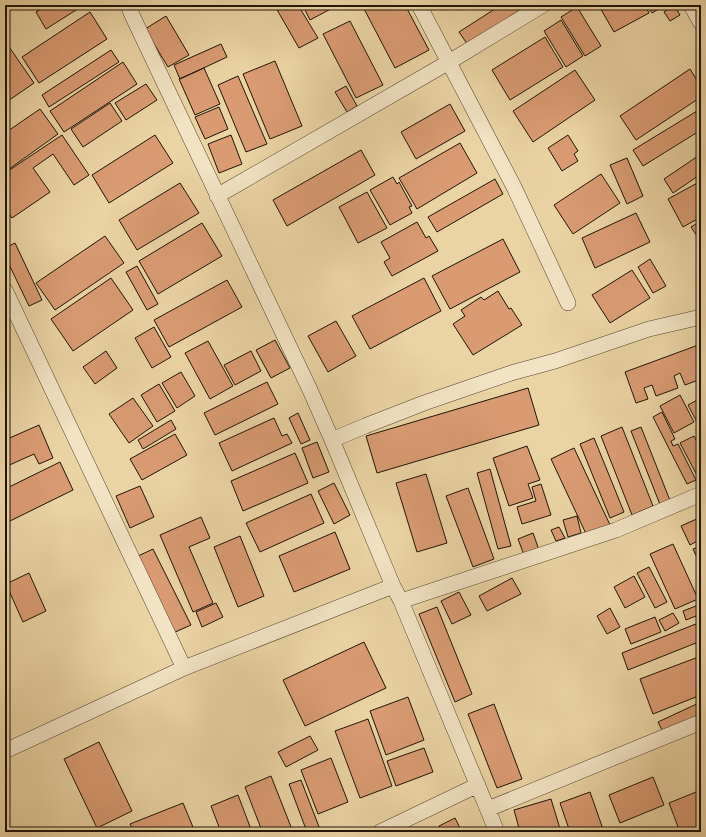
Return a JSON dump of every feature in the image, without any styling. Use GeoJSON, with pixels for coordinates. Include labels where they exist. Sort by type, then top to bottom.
{"type":"FeatureCollection","features":[{"type":"Feature","properties":{"kind":"street"},"geometry":{"type":"LineString","coordinates":[[128,5],[332,440],[393,586],[402,601],[497,832]]}},
{"type":"Feature","properties":{"kind":"street"},"geometry":{"type":"LineString","coordinates":[[419,5],[514,187],[568,303]]}},
{"type":"Feature","properties":{"kind":"street"},"geometry":{"type":"LineString","coordinates":[[217,196],[449,62],[543,5]]}},
{"type":"Feature","properties":{"kind":"street"},"geometry":{"type":"LineString","coordinates":[[691,5],[701,23]]}},
{"type":"Feature","properties":{"kind":"street"},"geometry":{"type":"LineString","coordinates":[[5,290],[184,668]]}},
{"type":"Feature","properties":{"kind":"street"},"geometry":{"type":"LineString","coordinates":[[332,440],[424,403],[511,373],[555,361],[649,329],[701,316]]}},
{"type":"Feature","properties":{"kind":"street"},"geometry":{"type":"LineString","coordinates":[[402,601],[616,530],[701,494]]}},
{"type":"Feature","properties":{"kind":"street"},"geometry":{"type":"LineString","coordinates":[[5,751],[184,668],[393,586]]}},
{"type":"Feature","properties":{"kind":"street"},"geometry":{"type":"LineString","coordinates":[[488,809],[701,722]]}},
{"type":"Feature","properties":{"kind":"street"},"geometry":{"type":"LineString","coordinates":[[380,832],[478,785]]}},
{"type":"Feature","properties":{"kind":"building"},"geometry":{"type":"Polygon","coordinates":[[[47,5],[84,5],[46,29],[36,12],[47,5]]]}},
{"type":"Feature","properties":{"kind":"building"},"geometry":{"type":"Polygon","coordinates":[[[280,5],[298,5],[318,38],[299,48],[276,8],[280,5]]]}},
{"type":"Feature","properties":{"kind":"building"},"geometry":{"type":"Polygon","coordinates":[[[338,5],[310,20],[303,6],[338,5]]]}},
{"type":"Feature","properties":{"kind":"building"},"geometry":{"type":"Polygon","coordinates":[[[362,5],[405,5],[429,50],[395,68],[362,5]]]}},
{"type":"Feature","properties":{"kind":"building"},"geometry":{"type":"Polygon","coordinates":[[[501,5],[528,5],[468,45],[459,32],[501,5]]]}},
{"type":"Feature","properties":{"kind":"building"},"geometry":{"type":"Polygon","coordinates":[[[645,5],[649,13],[614,32],[599,6],[645,5]]]}},
{"type":"Feature","properties":{"kind":"building"},"geometry":{"type":"Polygon","coordinates":[[[647,5],[665,5],[652,13],[647,5]]]}},
{"type":"Feature","properties":{"kind":"building"},"geometry":{"type":"Polygon","coordinates":[[[674,5],[680,15],[670,21],[664,12],[674,5]]]}},
{"type":"Feature","properties":{"kind":"building"},"geometry":{"type":"Polygon","coordinates":[[[577,7],[601,46],[585,56],[561,17],[577,7]]]}},
{"type":"Feature","properties":{"kind":"building"},"geometry":{"type":"Polygon","coordinates":[[[90,12],[107,39],[39,83],[22,57],[90,12]]]}},
{"type":"Feature","properties":{"kind":"building"},"geometry":{"type":"Polygon","coordinates":[[[166,16],[189,55],[168,67],[145,29],[166,16]]]}},
{"type":"Feature","properties":{"kind":"building"},"geometry":{"type":"Polygon","coordinates":[[[561,20],[583,56],[566,67],[544,31],[561,20]]]}},
{"type":"Feature","properties":{"kind":"building"},"geometry":{"type":"Polygon","coordinates":[[[350,21],[383,85],[356,98],[323,34],[350,21]]]}},
{"type":"Feature","properties":{"kind":"building"},"geometry":{"type":"Polygon","coordinates":[[[545,37],[563,67],[510,100],[492,70],[545,37]]]}},
{"type":"Feature","properties":{"kind":"building"},"geometry":{"type":"Polygon","coordinates":[[[5,41],[34,83],[5,103],[5,41]]]}},
{"type":"Feature","properties":{"kind":"building"},"geometry":{"type":"Polygon","coordinates":[[[221,44],[227,57],[180,79],[174,65],[221,44]]]}},
{"type":"Feature","properties":{"kind":"building"},"geometry":{"type":"Polygon","coordinates":[[[111,50],[119,62],[49,107],[42,95],[111,50]]]}},
{"type":"Feature","properties":{"kind":"building"},"geometry":{"type":"Polygon","coordinates":[[[275,61],[302,126],[270,139],[243,74],[275,61]]]}},
{"type":"Feature","properties":{"kind":"building"},"geometry":{"type":"Polygon","coordinates":[[[123,62],[137,84],[64,132],[50,111],[123,62]]]}},
{"type":"Feature","properties":{"kind":"building"},"geometry":{"type":"Polygon","coordinates":[[[204,68],[220,104],[195,115],[179,79],[204,68]]]}},
{"type":"Feature","properties":{"kind":"building"},"geometry":{"type":"Polygon","coordinates":[[[690,69],[701,87],[701,97],[636,140],[620,116],[690,69]]]}},
{"type":"Feature","properties":{"kind":"building"},"geometry":{"type":"Polygon","coordinates":[[[575,70],[595,100],[533,142],[513,111],[575,70]]]}},
{"type":"Feature","properties":{"kind":"building"},"geometry":{"type":"Polygon","coordinates":[[[238,76],[267,144],[246,152],[218,85],[238,76]]]}},
{"type":"Feature","properties":{"kind":"building"},"geometry":{"type":"Polygon","coordinates":[[[146,84],[157,100],[126,120],[115,103],[146,84]]]}},
{"type":"Feature","properties":{"kind":"building"},"geometry":{"type":"Polygon","coordinates":[[[346,86],[357,106],[347,112],[335,92],[346,86]]]}},
{"type":"Feature","properties":{"kind":"building"},"geometry":{"type":"Polygon","coordinates":[[[110,103],[122,121],[83,147],[71,129],[110,103]]]}},
{"type":"Feature","properties":{"kind":"building"},"geometry":{"type":"Polygon","coordinates":[[[450,104],[465,131],[416,159],[401,132],[450,104]]]}},
{"type":"Feature","properties":{"kind":"building"},"geometry":{"type":"Polygon","coordinates":[[[219,107],[228,129],[205,139],[195,117],[219,107]]]}},
{"type":"Feature","properties":{"kind":"building"},"geometry":{"type":"Polygon","coordinates":[[[40,109],[58,134],[5,172],[5,133],[40,109]]]}},
{"type":"Feature","properties":{"kind":"building"},"geometry":{"type":"Polygon","coordinates":[[[697,111],[701,117],[701,130],[643,166],[633,150],[697,111]]]}},
{"type":"Feature","properties":{"kind":"building"},"geometry":{"type":"Polygon","coordinates":[[[62,135],[89,175],[74,185],[53,154],[33,168],[50,192],[12,218],[5,208],[5,173],[62,135]]]}},
{"type":"Feature","properties":{"kind":"building"},"geometry":{"type":"Polygon","coordinates":[[[155,135],[173,163],[109,203],[92,175],[155,135]]]}},
{"type":"Feature","properties":{"kind":"building"},"geometry":{"type":"Polygon","coordinates":[[[231,135],[242,164],[219,173],[208,144],[231,135]]]}},
{"type":"Feature","properties":{"kind":"building"},"geometry":{"type":"Polygon","coordinates":[[[568,135],[578,151],[574,154],[578,161],[562,171],[548,148],[568,135]]]}},
{"type":"Feature","properties":{"kind":"building"},"geometry":{"type":"Polygon","coordinates":[[[460,143],[477,173],[417,209],[399,178],[460,143]]]}},
{"type":"Feature","properties":{"kind":"building"},"geometry":{"type":"Polygon","coordinates":[[[361,150],[375,175],[287,226],[273,200],[361,150]]]}},
{"type":"Feature","properties":{"kind":"building"},"geometry":{"type":"Polygon","coordinates":[[[701,154],[701,174],[673,193],[664,179],[701,154]]]}},
{"type":"Feature","properties":{"kind":"building"},"geometry":{"type":"Polygon","coordinates":[[[627,158],[643,196],[627,204],[610,165],[627,158]]]}},
{"type":"Feature","properties":{"kind":"building"},"geometry":{"type":"Polygon","coordinates":[[[601,174],[620,203],[573,234],[554,205],[601,174]]]}},
{"type":"Feature","properties":{"kind":"building"},"geometry":{"type":"Polygon","coordinates":[[[393,177],[397,184],[399,182],[412,206],[409,207],[412,213],[390,225],[370,190],[393,177]]]}},
{"type":"Feature","properties":{"kind":"building"},"geometry":{"type":"Polygon","coordinates":[[[495,179],[503,194],[437,232],[428,217],[495,179]]]}},
{"type":"Feature","properties":{"kind":"building"},"geometry":{"type":"Polygon","coordinates":[[[701,181],[701,217],[683,227],[668,199],[701,181]]]}},
{"type":"Feature","properties":{"kind":"building"},"geometry":{"type":"Polygon","coordinates":[[[180,183],[199,213],[137,250],[119,220],[180,183]]]}},
{"type":"Feature","properties":{"kind":"building"},"geometry":{"type":"Polygon","coordinates":[[[367,192],[387,228],[358,243],[339,207],[367,192]]]}},
{"type":"Feature","properties":{"kind":"building"},"geometry":{"type":"Polygon","coordinates":[[[636,213],[650,242],[595,268],[582,238],[636,213]]]}},
{"type":"Feature","properties":{"kind":"building"},"geometry":{"type":"Polygon","coordinates":[[[701,221],[701,238],[699,239],[691,227],[701,221]]]}},
{"type":"Feature","properties":{"kind":"building"},"geometry":{"type":"Polygon","coordinates":[[[417,222],[426,238],[429,236],[438,251],[392,276],[384,262],[390,258],[381,242],[417,222]]]}},
{"type":"Feature","properties":{"kind":"building"},"geometry":{"type":"Polygon","coordinates":[[[5,223],[9,230],[5,233],[5,223]]]}},
{"type":"Feature","properties":{"kind":"building"},"geometry":{"type":"Polygon","coordinates":[[[202,223],[222,256],[158,294],[139,261],[202,223]]]}},
{"type":"Feature","properties":{"kind":"building"},"geometry":{"type":"Polygon","coordinates":[[[105,236],[124,263],[55,310],[36,283],[105,236]]]}},
{"type":"Feature","properties":{"kind":"building"},"geometry":{"type":"Polygon","coordinates":[[[503,239],[520,272],[450,309],[432,276],[503,239]]]}},
{"type":"Feature","properties":{"kind":"building"},"geometry":{"type":"Polygon","coordinates":[[[15,243],[42,300],[29,306],[5,256],[5,248],[15,243]]]}},
{"type":"Feature","properties":{"kind":"building"},"geometry":{"type":"Polygon","coordinates":[[[650,259],[666,286],[653,293],[638,267],[650,259]]]}},
{"type":"Feature","properties":{"kind":"building"},"geometry":{"type":"Polygon","coordinates":[[[137,266],[158,304],[147,310],[126,272],[137,266]]]}},
{"type":"Feature","properties":{"kind":"building"},"geometry":{"type":"Polygon","coordinates":[[[632,270],[650,298],[610,323],[592,295],[632,270]]]}},
{"type":"Feature","properties":{"kind":"building"},"geometry":{"type":"Polygon","coordinates":[[[111,278],[133,310],[73,351],[51,319],[111,278]]]}},
{"type":"Feature","properties":{"kind":"building"},"geometry":{"type":"Polygon","coordinates":[[[424,278],[441,311],[370,349],[352,316],[424,278]]]}},
{"type":"Feature","properties":{"kind":"building"},"geometry":{"type":"Polygon","coordinates":[[[227,280],[242,307],[169,347],[154,320],[227,280]]]}},
{"type":"Feature","properties":{"kind":"building"},"geometry":{"type":"Polygon","coordinates":[[[498,291],[509,309],[511,308],[522,325],[473,355],[453,324],[465,316],[461,310],[481,297],[484,300],[498,291]]]}},
{"type":"Feature","properties":{"kind":"building"},"geometry":{"type":"Polygon","coordinates":[[[336,321],[356,356],[328,372],[308,336],[336,321]]]}},
{"type":"Feature","properties":{"kind":"building"},"geometry":{"type":"Polygon","coordinates":[[[154,327],[171,357],[152,368],[135,338],[154,327]]]}},
{"type":"Feature","properties":{"kind":"building"},"geometry":{"type":"Polygon","coordinates":[[[275,340],[290,368],[271,378],[256,350],[275,340]]]}},
{"type":"Feature","properties":{"kind":"building"},"geometry":{"type":"Polygon","coordinates":[[[208,341],[233,386],[210,399],[185,353],[208,341]]]}},
{"type":"Feature","properties":{"kind":"building"},"geometry":{"type":"Polygon","coordinates":[[[701,344],[701,379],[685,385],[680,373],[674,376],[678,388],[656,396],[652,385],[644,388],[648,399],[636,403],[625,372],[701,344]]]}},
{"type":"Feature","properties":{"kind":"building"},"geometry":{"type":"Polygon","coordinates":[[[106,351],[117,368],[95,384],[83,367],[106,351]]]}},
{"type":"Feature","properties":{"kind":"building"},"geometry":{"type":"Polygon","coordinates":[[[251,351],[261,371],[235,385],[224,365],[251,351]]]}},
{"type":"Feature","properties":{"kind":"building"},"geometry":{"type":"Polygon","coordinates":[[[181,372],[195,396],[177,408],[162,383],[181,372]]]}},
{"type":"Feature","properties":{"kind":"building"},"geometry":{"type":"Polygon","coordinates":[[[267,382],[278,404],[215,435],[204,413],[267,382]]]}},
{"type":"Feature","properties":{"kind":"building"},"geometry":{"type":"Polygon","coordinates":[[[159,384],[175,411],[157,422],[141,395],[159,384]]]}},
{"type":"Feature","properties":{"kind":"building"},"geometry":{"type":"Polygon","coordinates":[[[528,388],[539,425],[377,473],[366,436],[528,388]]]}},
{"type":"Feature","properties":{"kind":"building"},"geometry":{"type":"Polygon","coordinates":[[[680,395],[694,422],[674,433],[660,406],[680,395]]]}},
{"type":"Feature","properties":{"kind":"building"},"geometry":{"type":"Polygon","coordinates":[[[133,398],[153,426],[129,443],[109,414],[133,398]]]}},
{"type":"Feature","properties":{"kind":"building"},"geometry":{"type":"Polygon","coordinates":[[[701,398],[701,425],[699,426],[688,405],[701,398]]]}},
{"type":"Feature","properties":{"kind":"building"},"geometry":{"type":"Polygon","coordinates":[[[662,412],[675,439],[671,441],[673,446],[678,444],[696,480],[687,484],[653,417],[662,412]]]}},
{"type":"Feature","properties":{"kind":"building"},"geometry":{"type":"Polygon","coordinates":[[[298,413],[310,440],[301,444],[289,418],[298,413]]]}},
{"type":"Feature","properties":{"kind":"building"},"geometry":{"type":"Polygon","coordinates":[[[274,418],[282,436],[287,434],[292,443],[232,471],[219,443],[274,418]]]}},
{"type":"Feature","properties":{"kind":"building"},"geometry":{"type":"Polygon","coordinates":[[[171,420],[176,429],[143,449],[138,440],[171,420]]]}},
{"type":"Feature","properties":{"kind":"building"},"geometry":{"type":"Polygon","coordinates":[[[39,425],[53,458],[39,464],[34,454],[5,467],[5,440],[39,425]]]}},
{"type":"Feature","properties":{"kind":"building"},"geometry":{"type":"Polygon","coordinates":[[[622,427],[653,506],[632,515],[601,436],[622,427]]]}},
{"type":"Feature","properties":{"kind":"building"},"geometry":{"type":"Polygon","coordinates":[[[641,427],[671,503],[661,507],[631,431],[641,427]]]}},
{"type":"Feature","properties":{"kind":"building"},"geometry":{"type":"Polygon","coordinates":[[[701,427],[701,441],[696,429],[701,427]]]}},
{"type":"Feature","properties":{"kind":"building"},"geometry":{"type":"Polygon","coordinates":[[[175,434],[187,455],[142,480],[130,459],[175,434]]]}},
{"type":"Feature","properties":{"kind":"building"},"geometry":{"type":"Polygon","coordinates":[[[694,436],[701,449],[701,483],[680,443],[694,436]]]}},
{"type":"Feature","properties":{"kind":"building"},"geometry":{"type":"Polygon","coordinates":[[[594,438],[624,512],[610,518],[580,444],[594,438]]]}},
{"type":"Feature","properties":{"kind":"building"},"geometry":{"type":"Polygon","coordinates":[[[317,442],[329,472],[313,478],[302,448],[317,442]]]}},
{"type":"Feature","properties":{"kind":"building"},"geometry":{"type":"Polygon","coordinates":[[[527,446],[540,480],[528,484],[533,498],[509,506],[493,458],[527,446]]]}},
{"type":"Feature","properties":{"kind":"building"},"geometry":{"type":"Polygon","coordinates":[[[574,448],[611,527],[588,538],[551,459],[574,448]]]}},
{"type":"Feature","properties":{"kind":"building"},"geometry":{"type":"Polygon","coordinates":[[[295,453],[308,483],[243,511],[231,481],[295,453]]]}},
{"type":"Feature","properties":{"kind":"building"},"geometry":{"type":"Polygon","coordinates":[[[60,462],[73,490],[10,521],[5,511],[5,489],[60,462]]]}},
{"type":"Feature","properties":{"kind":"building"},"geometry":{"type":"Polygon","coordinates":[[[490,469],[511,546],[498,549],[477,473],[490,469]]]}},
{"type":"Feature","properties":{"kind":"building"},"geometry":{"type":"Polygon","coordinates":[[[426,474],[447,543],[417,552],[396,483],[426,474]]]}},
{"type":"Feature","properties":{"kind":"building"},"geometry":{"type":"Polygon","coordinates":[[[334,483],[350,515],[334,524],[318,491],[334,483]]]}},
{"type":"Feature","properties":{"kind":"building"},"geometry":{"type":"Polygon","coordinates":[[[541,484],[551,515],[522,524],[517,507],[536,501],[532,487],[541,484]]]}},
{"type":"Feature","properties":{"kind":"building"},"geometry":{"type":"Polygon","coordinates":[[[140,486],[154,517],[130,528],[116,496],[140,486]]]}},
{"type":"Feature","properties":{"kind":"building"},"geometry":{"type":"Polygon","coordinates":[[[468,488],[494,559],[473,567],[446,496],[468,488]]]}},
{"type":"Feature","properties":{"kind":"building"},"geometry":{"type":"Polygon","coordinates":[[[311,494],[324,523],[260,552],[246,523],[311,494]]]}},
{"type":"Feature","properties":{"kind":"building"},"geometry":{"type":"Polygon","coordinates":[[[577,516],[581,533],[568,537],[563,520],[577,516]]]}},
{"type":"Feature","properties":{"kind":"building"},"geometry":{"type":"Polygon","coordinates":[[[201,517],[210,538],[189,547],[213,603],[193,612],[160,535],[201,517]]]}},
{"type":"Feature","properties":{"kind":"building"},"geometry":{"type":"Polygon","coordinates":[[[701,517],[701,539],[690,545],[681,526],[701,517]]]}},
{"type":"Feature","properties":{"kind":"building"},"geometry":{"type":"Polygon","coordinates":[[[559,527],[565,538],[556,541],[551,530],[559,527]]]}},
{"type":"Feature","properties":{"kind":"building"},"geometry":{"type":"Polygon","coordinates":[[[335,532],[350,569],[294,592],[279,556],[335,532]]]}},
{"type":"Feature","properties":{"kind":"building"},"geometry":{"type":"Polygon","coordinates":[[[533,533],[539,550],[524,555],[518,539],[533,533]]]}},
{"type":"Feature","properties":{"kind":"building"},"geometry":{"type":"Polygon","coordinates":[[[240,536],[264,596],[238,607],[214,547],[240,536]]]}},
{"type":"Feature","properties":{"kind":"building"},"geometry":{"type":"Polygon","coordinates":[[[673,544],[698,599],[675,609],[650,554],[673,544]]]}},
{"type":"Feature","properties":{"kind":"building"},"geometry":{"type":"Polygon","coordinates":[[[701,546],[701,566],[693,549],[701,546]]]}},
{"type":"Feature","properties":{"kind":"building"},"geometry":{"type":"Polygon","coordinates":[[[153,549],[191,625],[173,633],[136,557],[153,549]]]}},
{"type":"Feature","properties":{"kind":"building"},"geometry":{"type":"Polygon","coordinates":[[[649,567],[667,602],[655,608],[637,573],[649,567]]]}},
{"type":"Feature","properties":{"kind":"building"},"geometry":{"type":"Polygon","coordinates":[[[29,573],[46,611],[23,622],[6,584],[29,573]]]}},
{"type":"Feature","properties":{"kind":"building"},"geometry":{"type":"Polygon","coordinates":[[[634,576],[645,597],[625,608],[614,587],[634,576]]]}},
{"type":"Feature","properties":{"kind":"building"},"geometry":{"type":"Polygon","coordinates":[[[512,578],[521,594],[487,611],[479,596],[512,578]]]}},
{"type":"Feature","properties":{"kind":"building"},"geometry":{"type":"Polygon","coordinates":[[[459,592],[471,615],[452,624],[441,601],[459,592]]]}},
{"type":"Feature","properties":{"kind":"building"},"geometry":{"type":"Polygon","coordinates":[[[216,603],[223,617],[202,627],[196,612],[216,603]]]}},
{"type":"Feature","properties":{"kind":"building"},"geometry":{"type":"Polygon","coordinates":[[[701,604],[701,614],[686,620],[683,611],[701,604]]]}},
{"type":"Feature","properties":{"kind":"building"},"geometry":{"type":"Polygon","coordinates":[[[437,607],[472,694],[455,702],[419,614],[437,607]]]}},
{"type":"Feature","properties":{"kind":"building"},"geometry":{"type":"Polygon","coordinates":[[[610,608],[620,627],[607,634],[597,616],[610,608]]]}},
{"type":"Feature","properties":{"kind":"building"},"geometry":{"type":"Polygon","coordinates":[[[673,613],[679,623],[665,631],[659,620],[673,613]]]}},
{"type":"Feature","properties":{"kind":"building"},"geometry":{"type":"Polygon","coordinates":[[[655,617],[661,632],[631,644],[625,629],[655,617]]]}},
{"type":"Feature","properties":{"kind":"building"},"geometry":{"type":"Polygon","coordinates":[[[701,622],[701,641],[628,670],[622,653],[701,622]]]}},
{"type":"Feature","properties":{"kind":"building"},"geometry":{"type":"Polygon","coordinates":[[[364,642],[386,688],[305,726],[283,680],[364,642]]]}},
{"type":"Feature","properties":{"kind":"building"},"geometry":{"type":"Polygon","coordinates":[[[701,656],[701,695],[653,714],[640,679],[701,656]]]}},
{"type":"Feature","properties":{"kind":"building"},"geometry":{"type":"Polygon","coordinates":[[[408,697],[424,740],[386,755],[370,711],[408,697]]]}},
{"type":"Feature","properties":{"kind":"building"},"geometry":{"type":"Polygon","coordinates":[[[701,702],[701,720],[665,736],[658,722],[701,702]]]}},
{"type":"Feature","properties":{"kind":"building"},"geometry":{"type":"Polygon","coordinates":[[[494,704],[522,779],[497,788],[468,714],[494,704]]]}},
{"type":"Feature","properties":{"kind":"building"},"geometry":{"type":"Polygon","coordinates":[[[368,719],[392,786],[360,798],[335,731],[368,719]]]}},
{"type":"Feature","properties":{"kind":"building"},"geometry":{"type":"Polygon","coordinates":[[[310,736],[318,750],[286,767],[278,752],[310,736]]]}},
{"type":"Feature","properties":{"kind":"building"},"geometry":{"type":"Polygon","coordinates":[[[99,742],[132,811],[97,828],[64,759],[99,742]]]}},
{"type":"Feature","properties":{"kind":"building"},"geometry":{"type":"Polygon","coordinates":[[[424,748],[433,772],[396,786],[387,761],[424,748]]]}},
{"type":"Feature","properties":{"kind":"building"},"geometry":{"type":"Polygon","coordinates":[[[331,758],[348,802],[318,814],[301,770],[331,758]]]}},
{"type":"Feature","properties":{"kind":"building"},"geometry":{"type":"Polygon","coordinates":[[[271,776],[293,832],[259,832],[262,831],[245,787],[271,776]]]}},
{"type":"Feature","properties":{"kind":"building"},"geometry":{"type":"Polygon","coordinates":[[[653,777],[664,805],[620,823],[609,795],[653,777]]]}},
{"type":"Feature","properties":{"kind":"building"},"geometry":{"type":"Polygon","coordinates":[[[301,780],[321,832],[307,832],[289,784],[301,780]]]}},
{"type":"Feature","properties":{"kind":"building"},"geometry":{"type":"Polygon","coordinates":[[[701,790],[701,832],[680,832],[669,803],[701,790]]]}},
{"type":"Feature","properties":{"kind":"building"},"geometry":{"type":"Polygon","coordinates":[[[590,792],[604,832],[570,832],[560,803],[590,792]]]}},
{"type":"Feature","properties":{"kind":"building"},"geometry":{"type":"Polygon","coordinates":[[[238,795],[252,832],[221,832],[211,806],[238,795]]]}},
{"type":"Feature","properties":{"kind":"building"},"geometry":{"type":"Polygon","coordinates":[[[551,799],[561,832],[520,832],[514,810],[551,799]]]}},
{"type":"Feature","properties":{"kind":"building"},"geometry":{"type":"Polygon","coordinates":[[[183,803],[195,832],[134,832],[130,824],[183,803]]]}},
{"type":"Feature","properties":{"kind":"building"},"geometry":{"type":"Polygon","coordinates":[[[455,818],[462,832],[442,832],[439,826],[455,818]]]}}]}
